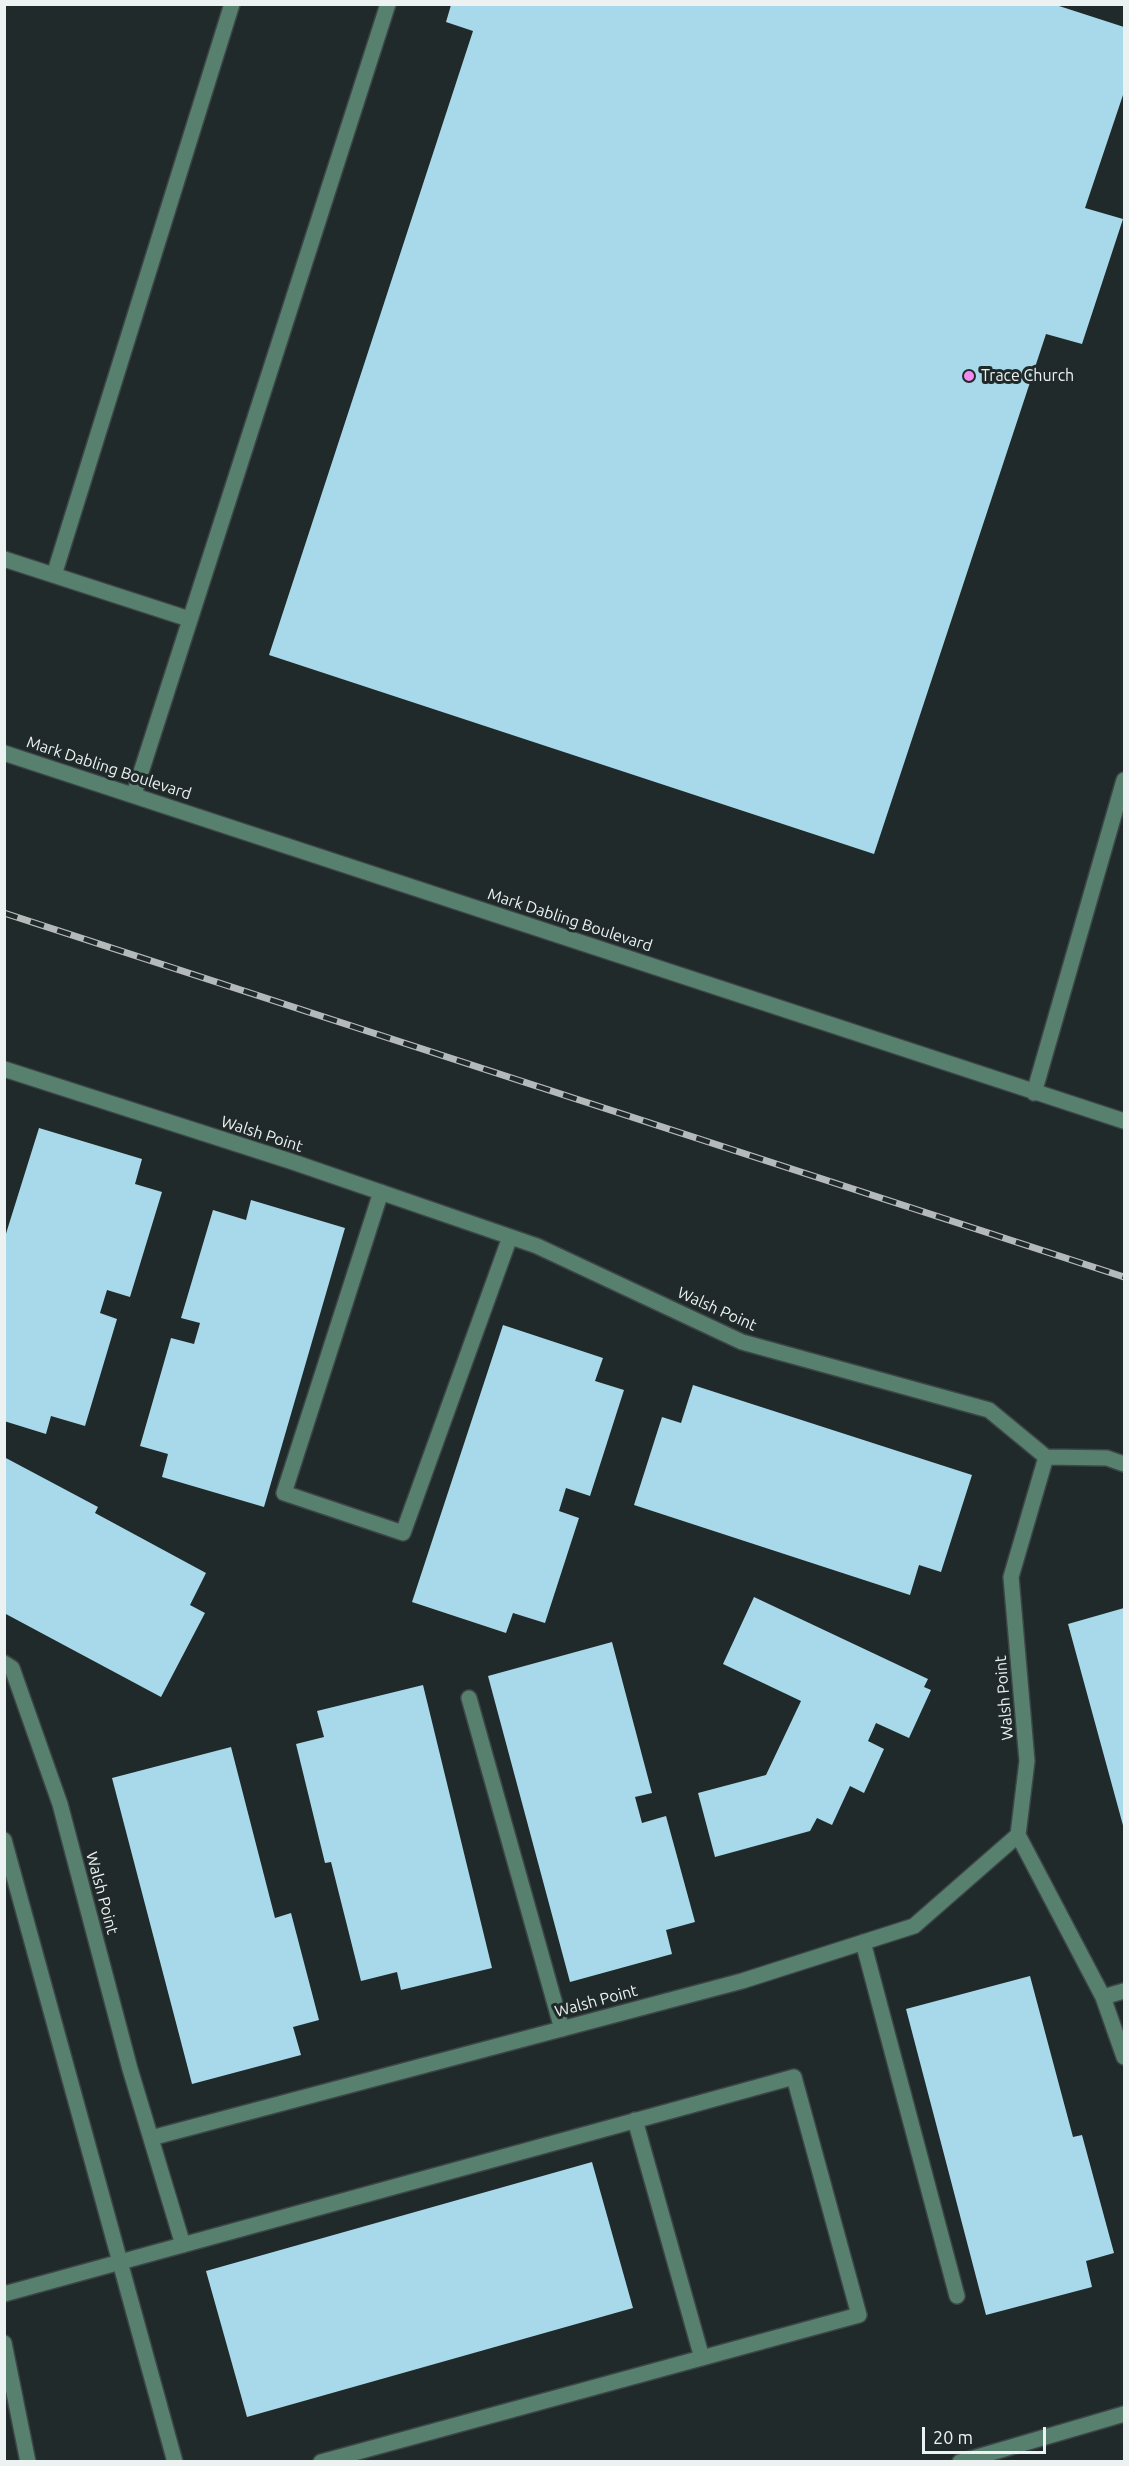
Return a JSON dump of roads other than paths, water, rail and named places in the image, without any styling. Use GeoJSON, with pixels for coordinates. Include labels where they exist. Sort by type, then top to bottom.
{"type":"FeatureCollection","features":[{"type":"Feature","properties":{"kind":"street"},"geometry":{"type":"LineString","coordinates":[[54,575],[232,4]]}},
{"type":"Feature","properties":{"kind":"street"},"geometry":{"type":"LineString","coordinates":[[134,794],[388,4]]}},
{"type":"Feature","properties":{"kind":"street"},"geometry":{"type":"LineString","coordinates":[[4,560],[189,619]]}},
{"type":"Feature","properties":{"kind":"street","name":"Mark Dabling Boulevard"},"geometry":{"type":"LineString","coordinates":[[4,753],[1125,1122]]}},
{"type":"Feature","properties":{"kind":"street"},"geometry":{"type":"LineString","coordinates":[[1034,1093],[1125,780]]}},
{"type":"Feature","properties":{"kind":"street","name":"Walsh Point"},"geometry":{"type":"LineString","coordinates":[[6,1075],[381,1192],[537,1246],[742,1342],[989,1410],[1046,1456],[1011,1577],[1027,1761],[1018,1835],[914,1926],[742,1981],[151,2138]]}},
{"type":"Feature","properties":{"kind":"street"},"geometry":{"type":"LineString","coordinates":[[381,1192],[284,1493],[403,1533],[510,1237]]}},
{"type":"Feature","properties":{"kind":"street"},"geometry":{"type":"LineString","coordinates":[[1046,1456],[1107,1458],[1125,1464]]}},
{"type":"Feature","properties":{"kind":"street","name":"Walsh Point"},"geometry":{"type":"LineString","coordinates":[[4,1663],[12,1668],[60,1804],[130,2069],[183,2245]]}},
{"type":"Feature","properties":{"kind":"street"},"geometry":{"type":"LineString","coordinates":[[469,1698],[562,2029]]}},
{"type":"Feature","properties":{"kind":"street"},"geometry":{"type":"LineString","coordinates":[[1018,1835],[1103,1997],[1125,2057]]}},
{"type":"Feature","properties":{"kind":"street"},"geometry":{"type":"LineString","coordinates":[[4,1840],[175,2462]]}},
{"type":"Feature","properties":{"kind":"street"},"geometry":{"type":"LineString","coordinates":[[863,1942],[957,2296]]}},
{"type":"Feature","properties":{"kind":"street"},"geometry":{"type":"LineString","coordinates":[[1103,1997],[1125,1991]]}},
{"type":"Feature","properties":{"kind":"street"},"geometry":{"type":"LineString","coordinates":[[4,2295],[795,2077],[859,2315],[321,2462]]}},
{"type":"Feature","properties":{"kind":"street"},"geometry":{"type":"LineString","coordinates":[[635,2120],[702,2358]]}},
{"type":"Feature","properties":{"kind":"street"},"geometry":{"type":"LineString","coordinates":[[4,2343],[28,2462]]}},
{"type":"Feature","properties":{"kind":"street"},"geometry":{"type":"LineString","coordinates":[[960,2462],[1125,2414]]}},
{"type":"Feature","properties":{"kind":"railway"},"geometry":{"type":"LineString","coordinates":[[4,913],[1124,1277]]}},
{"type":"Feature","properties":{"kind":"place","name":"Trace Church"},"geometry":{"type":"Point","coordinates":[969,376]}}]}
